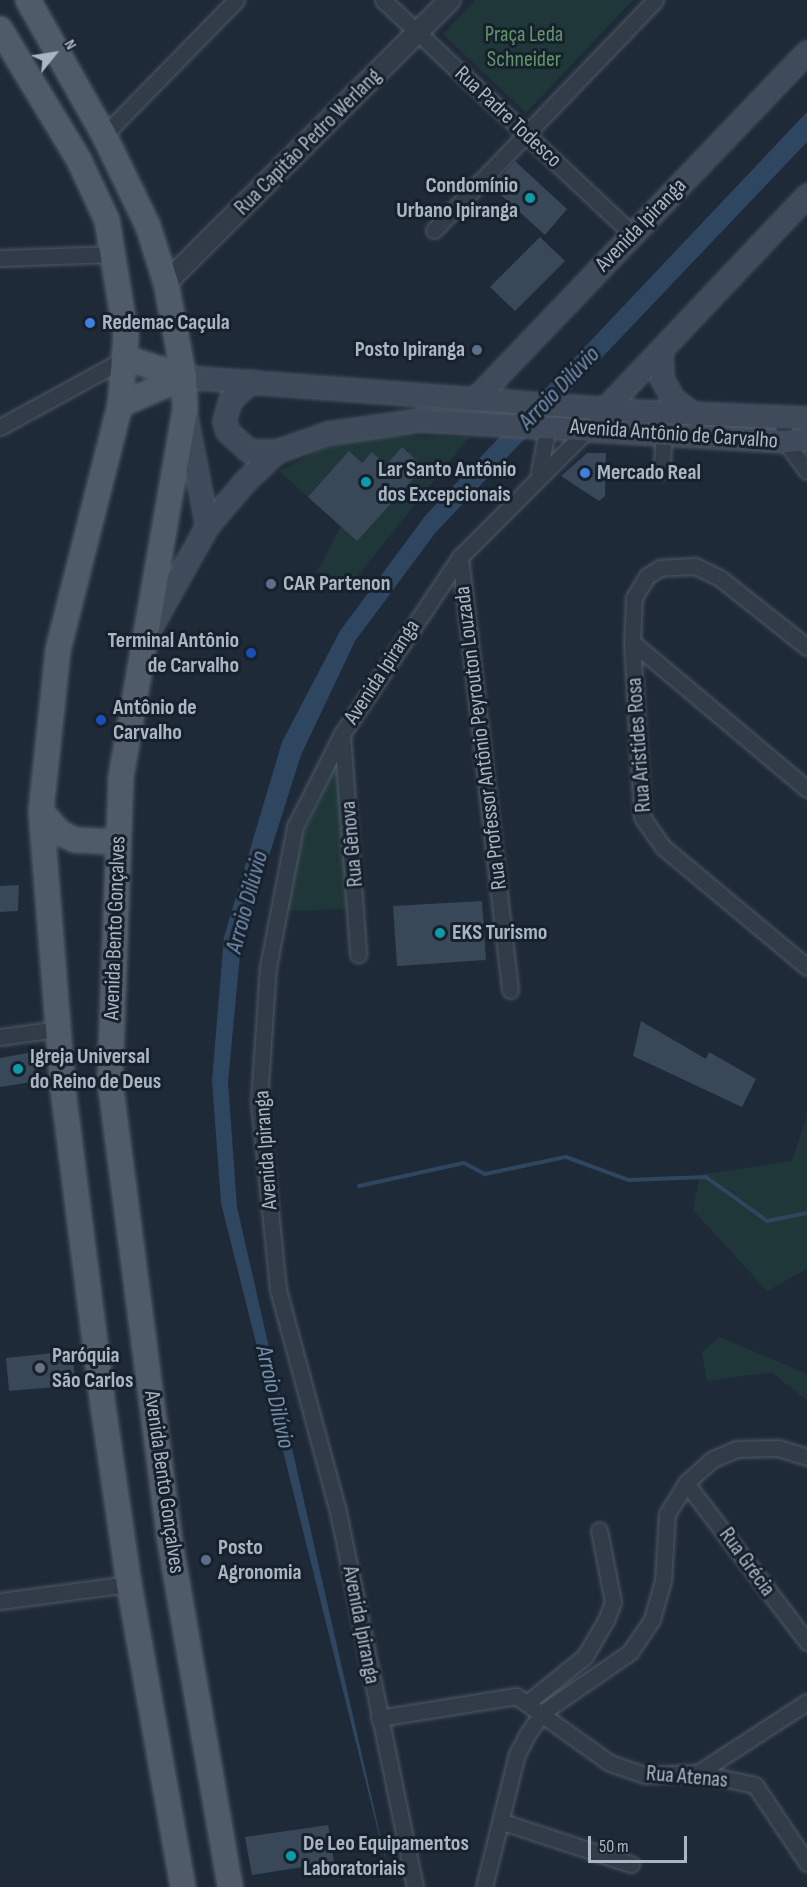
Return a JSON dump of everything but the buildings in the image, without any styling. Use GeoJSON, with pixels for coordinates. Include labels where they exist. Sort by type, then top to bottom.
{"type":"FeatureCollection","features":[{"type":"Feature","properties":{"kind":"main road","name":"Avenida Bento Gonçalves"},"geometry":{"type":"LineString","coordinates":[[30,1],[104,135],[148,226],[166,283],[184,376],[184,410],[142,641],[121,778],[110,1081],[169,1536],[230,1887]]}},
{"type":"Feature","properties":{"kind":"main road"},"geometry":{"type":"LineString","coordinates":[[3,40],[79,160],[107,220],[116,254],[126,357],[120,405],[58,650],[41,812],[58,1029],[129,1584],[183,1887]]}},
{"type":"Feature","properties":{"kind":"main road","name":"Avenida Ipiranga"},"geometry":{"type":"LineString","coordinates":[[476,399],[523,345],[633,235],[807,52]]}},
{"type":"Feature","properties":{"kind":"main road","name":"Avenida Ipiranga"},"geometry":{"type":"LineString","coordinates":[[589,428],[604,409],[807,195]]}},
{"type":"Feature","properties":{"kind":"main road"},"geometry":{"type":"LineString","coordinates":[[661,350],[662,379],[673,399],[695,415]]}},
{"type":"Feature","properties":{"kind":"main road"},"geometry":{"type":"LineString","coordinates":[[126,357],[184,376]]}},
{"type":"Feature","properties":{"kind":"main road"},"geometry":{"type":"LineString","coordinates":[[120,405],[184,376]]}},
{"type":"Feature","properties":{"kind":"main road","name":"Avenida Antônio de Carvalho"},"geometry":{"type":"LineString","coordinates":[[184,376],[604,409],[783,420],[807,418]]}},
{"type":"Feature","properties":{"kind":"main road"},"geometry":{"type":"LineString","coordinates":[[251,381],[230,400],[224,420],[227,431],[249,451],[277,451]]}},
{"type":"Feature","properties":{"kind":"main road"},"geometry":{"type":"LineString","coordinates":[[184,410],[207,526]]}},
{"type":"Feature","properties":{"kind":"main road","name":"Avenida Antônio de Carvalho"},"geometry":{"type":"LineString","coordinates":[[142,641],[207,526],[277,451],[328,433],[379,423],[492,421],[785,441],[807,439]]}},
{"type":"Feature","properties":{"kind":"main road"},"geometry":{"type":"LineString","coordinates":[[41,812],[59,832],[75,840],[117,842]]}},
{"type":"Feature","properties":{"kind":"street"},"geometry":{"type":"LineString","coordinates":[[104,135],[236,0]]}},
{"type":"Feature","properties":{"kind":"street","name":"Rua Padre Todesco"},"geometry":{"type":"LineString","coordinates":[[384,0],[633,235]]}},
{"type":"Feature","properties":{"kind":"street","name":"Rua Capitão Pedro Werlang"},"geometry":{"type":"LineString","coordinates":[[166,283],[450,0]]}},
{"type":"Feature","properties":{"kind":"street"},"geometry":{"type":"LineString","coordinates":[[434,230],[525,133],[656,0]]}},
{"type":"Feature","properties":{"kind":"street"},"geometry":{"type":"LineString","coordinates":[[0,258],[116,254]]}},
{"type":"Feature","properties":{"kind":"street"},"geometry":{"type":"LineString","coordinates":[[0,427],[126,357]]}},
{"type":"Feature","properties":{"kind":"street"},"geometry":{"type":"LineString","coordinates":[[783,420],[785,441],[807,471]]}},
{"type":"Feature","properties":{"kind":"street","name":"Avenida Ipiranga"},"geometry":{"type":"LineString","coordinates":[[536,477],[546,455],[545,426]]}},
{"type":"Feature","properties":{"kind":"street","name":"Avenida Ipiranga"},"geometry":{"type":"LineString","coordinates":[[415,1887],[337,1508],[278,1289],[259,1101],[274,914],[295,827],[342,734],[460,557],[536,477],[589,428]]}},
{"type":"Feature","properties":{"kind":"street"},"geometry":{"type":"LineString","coordinates":[[662,471],[663,434]]}},
{"type":"Feature","properties":{"kind":"street","name":"Rua Professor Antônio Peyrouton Louzada"},"geometry":{"type":"LineString","coordinates":[[460,557],[510,990]]}},
{"type":"Feature","properties":{"kind":"street","name":"Rua Aristides Rosa"},"geometry":{"type":"LineString","coordinates":[[807,647],[720,578],[695,566],[660,568],[647,576],[634,598],[632,642],[640,802],[649,832],[807,967]]}},
{"type":"Feature","properties":{"kind":"street"},"geometry":{"type":"LineString","coordinates":[[632,642],[807,789]]}},
{"type":"Feature","properties":{"kind":"street","name":"Rua Gênova"},"geometry":{"type":"LineString","coordinates":[[342,734],[358,954]]}},
{"type":"Feature","properties":{"kind":"street"},"geometry":{"type":"LineString","coordinates":[[0,1037],[58,1029]]}},
{"type":"Feature","properties":{"kind":"street"},"geometry":{"type":"LineString","coordinates":[[484,1887],[517,1754],[543,1712],[630,1652],[652,1619],[663,1581],[667,1514],[686,1483],[713,1459],[736,1449],[778,1448],[807,1457]]}},
{"type":"Feature","properties":{"kind":"street","name":"Rua Grécia"},"geometry":{"type":"LineString","coordinates":[[686,1483],[807,1642]]}},
{"type":"Feature","properties":{"kind":"street"},"geometry":{"type":"LineString","coordinates":[[527,1703],[585,1656],[606,1620],[613,1602],[599,1530]]}},
{"type":"Feature","properties":{"kind":"street"},"geometry":{"type":"LineString","coordinates":[[0,1601],[129,1584]]}},
{"type":"Feature","properties":{"kind":"street","name":"Rua Atenas"},"geometry":{"type":"LineString","coordinates":[[379,1718],[506,1696],[527,1703],[543,1712],[610,1763],[644,1775],[698,1773],[755,1785],[807,1863]]}},
{"type":"Feature","properties":{"kind":"street"},"geometry":{"type":"LineString","coordinates":[[698,1773],[807,1702]]}},
{"type":"Feature","properties":{"kind":"street"},"geometry":{"type":"LineString","coordinates":[[501,1821],[631,1864]]}},
{"type":"Feature","properties":{"kind":"green space","name":"Praça Leda Schneider"},"geometry":{"type":"Polygon","coordinates":[[[475,0],[633,0],[526,113],[443,34],[475,0]]]}},
{"type":"Feature","properties":{"kind":"green space"},"geometry":{"type":"Polygon","coordinates":[[[374,436],[469,437],[348,588],[317,572],[341,526],[279,471],[326,447],[374,436]]]}},
{"type":"Feature","properties":{"kind":"green space"},"geometry":{"type":"Polygon","coordinates":[[[339,758],[348,909],[284,911],[303,836],[339,758]]]}},
{"type":"Feature","properties":{"kind":"green space"},"geometry":{"type":"Polygon","coordinates":[[[807,1115],[807,1269],[767,1291],[693,1210],[700,1175],[792,1161],[807,1115]]]}},
{"type":"Feature","properties":{"kind":"green space"},"geometry":{"type":"Polygon","coordinates":[[[720,1337],[807,1374],[807,1400],[771,1372],[707,1381],[702,1352],[720,1337]]]}},
{"type":"Feature","properties":{"kind":"water","name":"Arroio Dilúvio"},"geometry":{"type":"Polygon","coordinates":[[[807,112],[807,142],[436,532],[355,641],[301,755],[241,944],[228,1082],[237,1207],[392,1887],[221,1203],[212,1080],[224,937],[282,742],[340,631],[425,516],[807,112]]]}},
{"type":"Feature","properties":{"kind":"waterway"},"geometry":{"type":"LineString","coordinates":[[359,1186],[464,1163],[485,1174],[566,1157],[629,1180],[706,1177],[767,1221],[807,1213]]}},
{"type":"Feature","properties":{"kind":"place","name":"Condomínio Urbano Ipiranga"},"geometry":{"type":"Point","coordinates":[530,198]}},
{"type":"Feature","properties":{"kind":"place","name":"Redemac Caçula"},"geometry":{"type":"Point","coordinates":[90,323]}},
{"type":"Feature","properties":{"kind":"place","name":"Posto Ipiranga"},"geometry":{"type":"Point","coordinates":[477,350]}},
{"type":"Feature","properties":{"kind":"place","name":"Mercado Real"},"geometry":{"type":"Point","coordinates":[585,473]}},
{"type":"Feature","properties":{"kind":"place","name":"Lar Santo Antônio dos Excepcionais"},"geometry":{"type":"Point","coordinates":[366,482]}},
{"type":"Feature","properties":{"kind":"place","name":"CAR Partenon"},"geometry":{"type":"Point","coordinates":[271,584]}},
{"type":"Feature","properties":{"kind":"place","name":"Terminal Antônio de Carvalho"},"geometry":{"type":"Point","coordinates":[251,653]}},
{"type":"Feature","properties":{"kind":"place","name":"Antônio de Carvalho"},"geometry":{"type":"Point","coordinates":[101,720]}},
{"type":"Feature","properties":{"kind":"place","name":"EKS Turismo"},"geometry":{"type":"Point","coordinates":[440,933]}},
{"type":"Feature","properties":{"kind":"place","name":"Igreja Universal do Reino de Deus"},"geometry":{"type":"Point","coordinates":[18,1069]}},
{"type":"Feature","properties":{"kind":"place","name":"Paróquia São Carlos"},"geometry":{"type":"Point","coordinates":[40,1368]}},
{"type":"Feature","properties":{"kind":"place","name":"Posto Agronomia"},"geometry":{"type":"Point","coordinates":[206,1560]}},
{"type":"Feature","properties":{"kind":"place","name":"De Leo Equipamentos Laboratoriais"},"geometry":{"type":"Point","coordinates":[291,1856]}}]}
